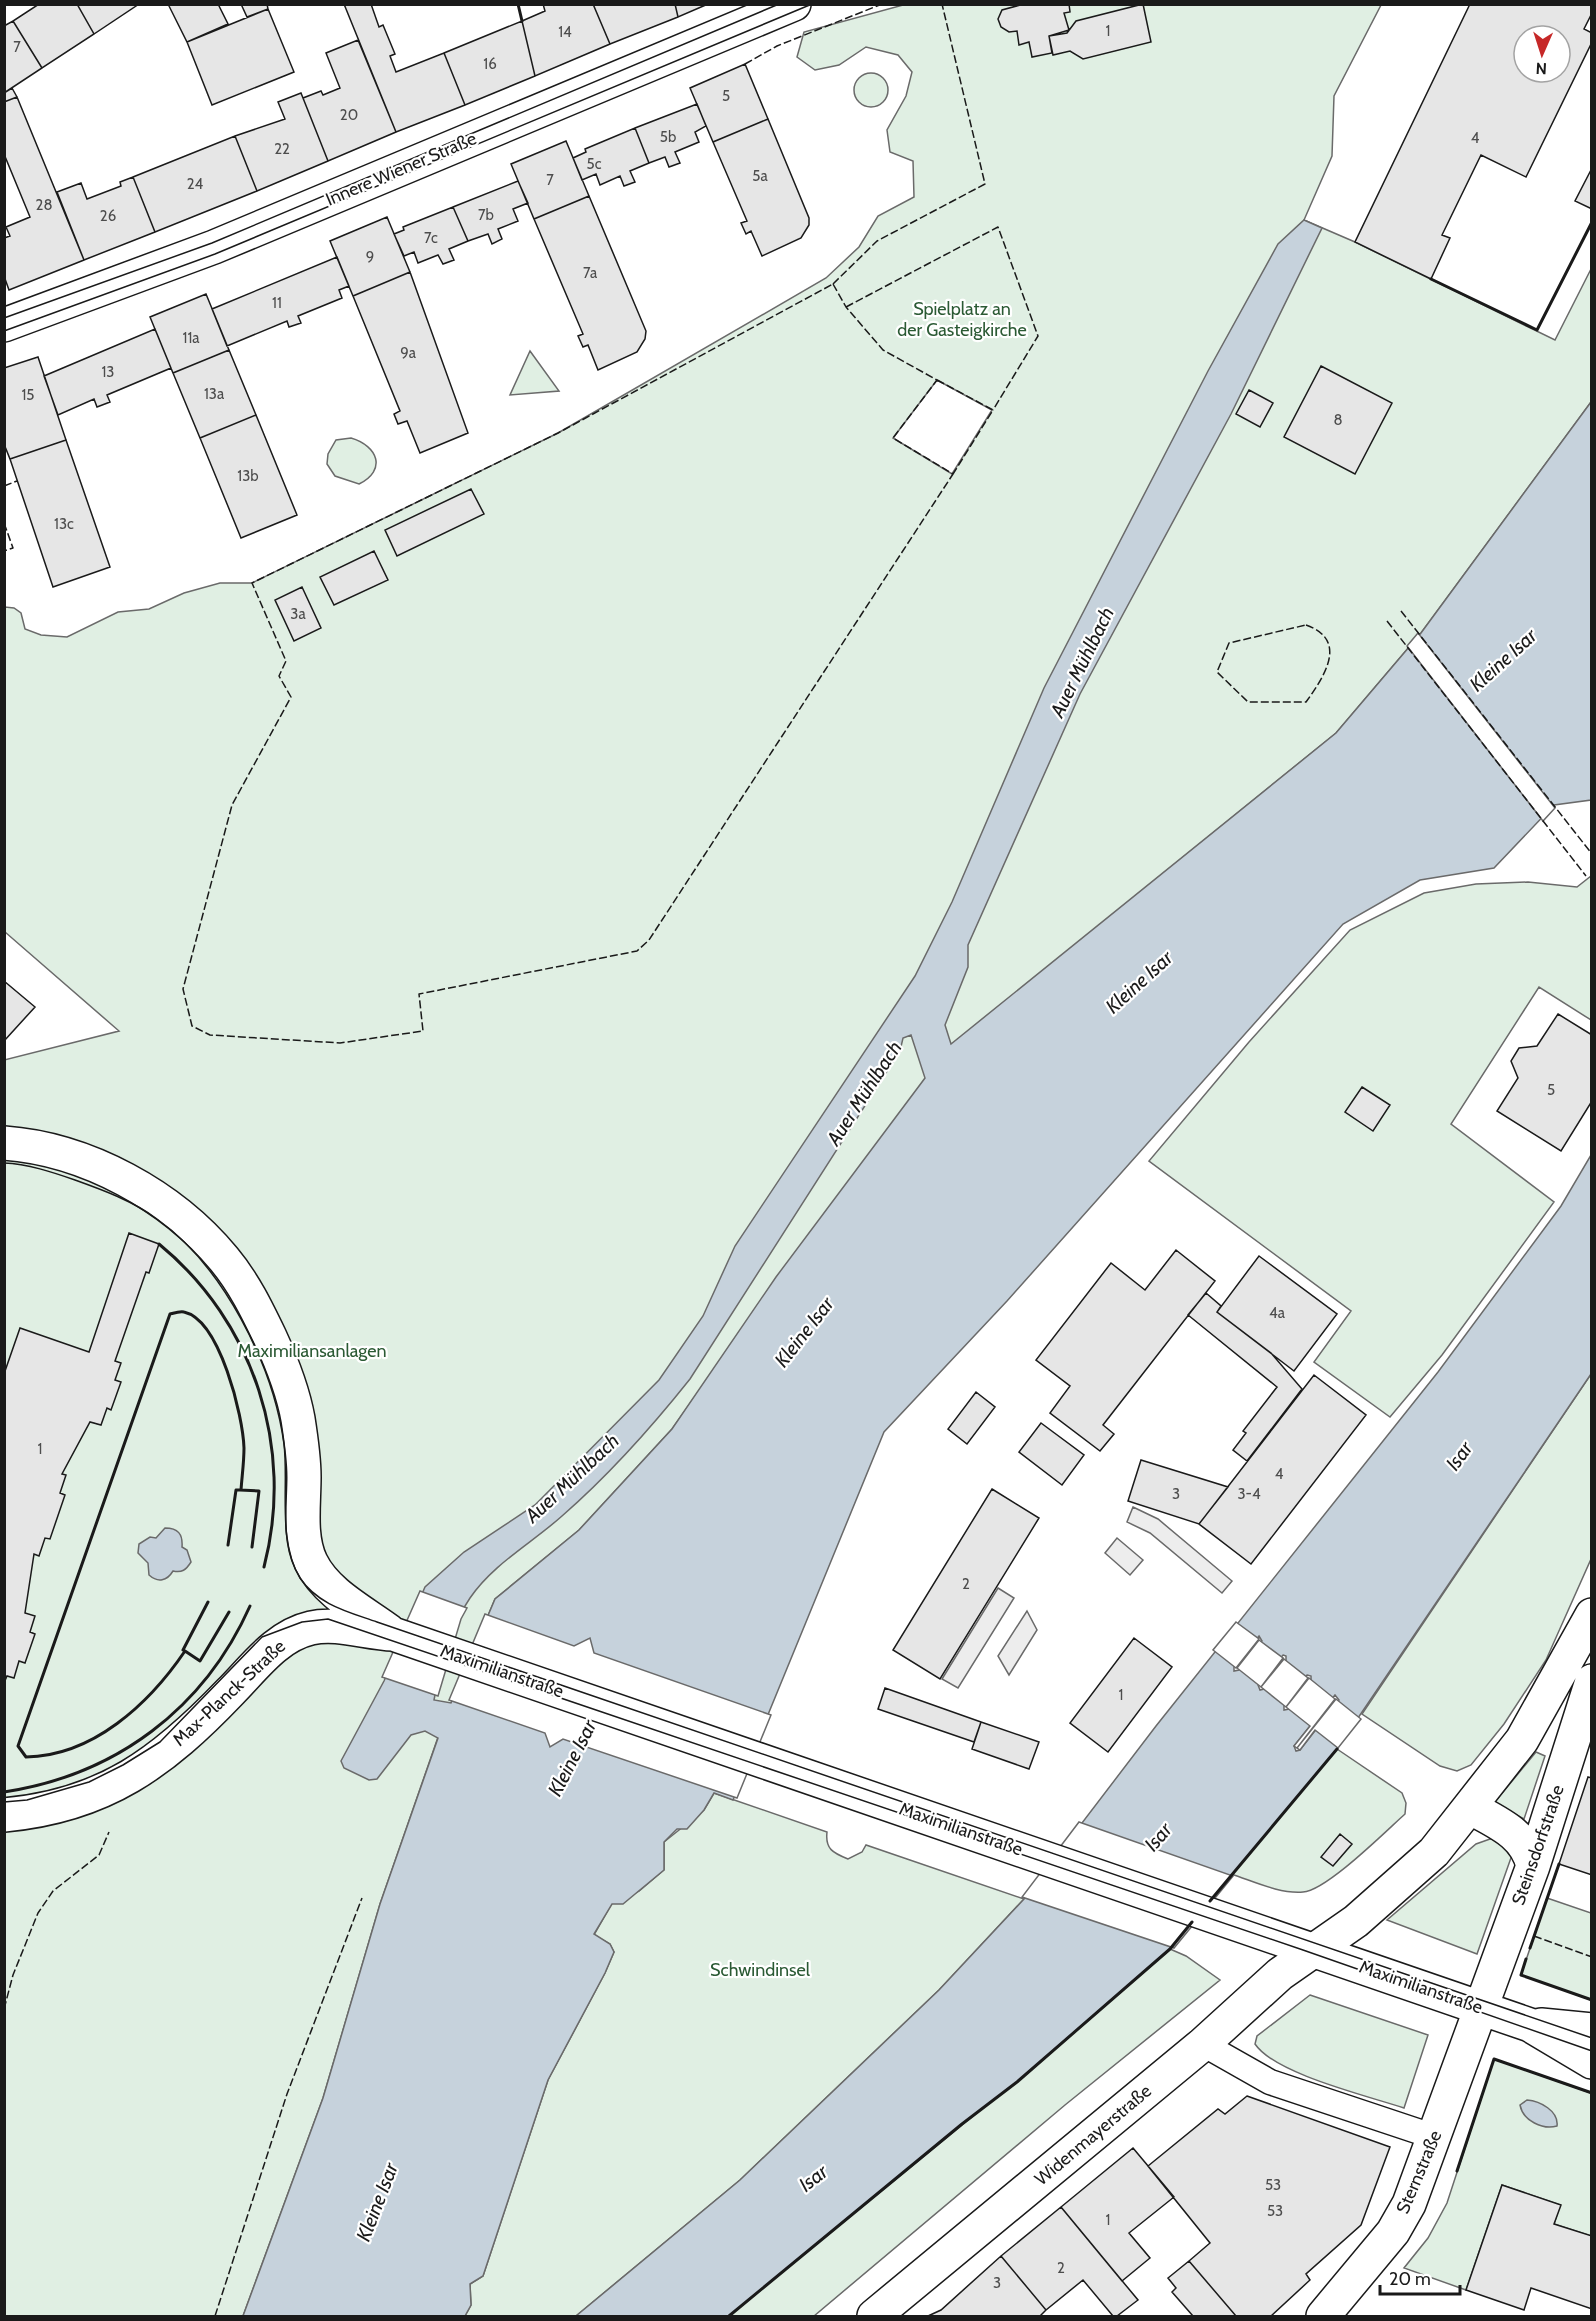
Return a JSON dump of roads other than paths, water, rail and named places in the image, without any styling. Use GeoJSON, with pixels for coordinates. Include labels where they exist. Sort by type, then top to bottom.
{"type":"FeatureCollection","features":[{"type":"Feature","properties":{"kind":"main road","name":"Innere Wiener Straße"},"geometry":{"type":"LineString","coordinates":[[4,325],[214,247],[794,4]]}},
{"type":"Feature","properties":{"kind":"main road"},"geometry":{"type":"LineString","coordinates":[[4,1143],[52,1152],[90,1164],[129,1182],[164,1202],[224,1259],[254,1304],[288,1381],[302,1445],[304,1542],[311,1562],[319,1575],[381,1630]]}},
{"type":"Feature","properties":{"kind":"main road"},"geometry":{"type":"LineString","coordinates":[[1533,1866],[1525,1844],[1517,1835],[1471,1808],[1522,1740],[1592,1615]]}},
{"type":"Feature","properties":{"kind":"main road","name":"Max-Planck-Straße"},"geometry":{"type":"LineString","coordinates":[[4,1815],[52,1807],[97,1793],[162,1757],[267,1653],[291,1635],[313,1628],[381,1630]]}},
{"type":"Feature","properties":{"kind":"main road","name":"Maximilianstraße"},"geometry":{"type":"LineString","coordinates":[[381,1630],[1530,2025],[1592,2062]]}},
{"type":"Feature","properties":{"kind":"main road","name":"Steinsdorfstraße"},"geometry":{"type":"LineString","coordinates":[[1481,2008],[1533,1866],[1592,1682]]}},
{"type":"Feature","properties":{"kind":"main road","name":"Widenmayerstraße"},"geometry":{"type":"LineString","coordinates":[[874,2316],[1203,2044],[1280,1974],[1356,1921],[1434,1852],[1471,1808]]}},
{"type":"Feature","properties":{"kind":"main road","name":"Sternstraße"},"geometry":{"type":"LineString","coordinates":[[1323,2316],[1393,2232],[1409,2204],[1481,2008]]}},
{"type":"Feature","properties":{"kind":"main road","name":"Maximilianstraße"},"geometry":{"type":"LineString","coordinates":[[1530,2025],[1592,2030]]}},
{"type":"Feature","properties":{"kind":"street"},"geometry":{"type":"LineString","coordinates":[[1203,2044],[1270,2082],[1435,2137]]}},
{"type":"Feature","properties":{"kind":"water"},"geometry":{"type":"Polygon","coordinates":[[[1304,220],[1322,228],[1231,414],[1080,694],[968,945],[968,967],[945,1025],[951,1044],[1336,733],[1421,633],[1591,402],[1591,800],[1554,805],[1494,868],[1420,880],[1343,924],[1007,1301],[884,1432],[733,1800],[714,1793],[704,1810],[687,1829],[677,1829],[664,1842],[664,1870],[623,1904],[612,1904],[594,1934],[610,1944],[614,1952],[548,2080],[483,2276],[470,2284],[471,2305],[465,2316],[243,2316],[323,2098],[380,1904],[438,1738],[425,1731],[411,1735],[377,1779],[369,1780],[344,1768],[341,1761],[384,1681],[425,1587],[464,1552],[535,1505],[659,1380],[703,1316],[735,1246],[915,976],[952,902],[1044,688],[1208,371],[1278,244],[1304,220]],[[911,1035],[903,1038],[900,1051],[690,1379],[613,1468],[550,1526],[501,1564],[470,1598],[457,1621],[447,1647],[434,1700],[451,1703],[495,1599],[579,1530],[672,1429],[776,1277],[925,1078],[911,1035]]]}},
{"type":"Feature","properties":{"kind":"water","name":"Isar"},"geometry":{"type":"Polygon","coordinates":[[[1591,1155],[1591,1374],[1337,1749],[1170,1949],[1017,2082],[962,2124],[729,2316],[576,2316],[740,2180],[939,1990],[1024,1899],[1156,1726],[1438,1372],[1561,1206],[1591,1155]],[[1259,1636],[1234,1666],[1234,1671],[1239,1670],[1262,1641],[1259,1636]],[[1283,1655],[1258,1685],[1260,1690],[1264,1689],[1286,1661],[1286,1656],[1283,1655]],[[1307,1675],[1284,1705],[1284,1710],[1289,1709],[1311,1680],[1311,1676],[1307,1675]],[[1335,1695],[1294,1746],[1296,1751],[1300,1750],[1339,1700],[1335,1695]]]}},
{"type":"Feature","properties":{"kind":"water"},"geometry":{"type":"Polygon","coordinates":[[[165,1528],[179,1533],[182,1547],[187,1550],[191,1562],[184,1570],[173,1571],[165,1579],[159,1580],[149,1575],[148,1563],[138,1553],[139,1544],[150,1537],[156,1538],[165,1528]]]}},
{"type":"Feature","properties":{"kind":"water"},"geometry":{"type":"Polygon","coordinates":[[[1527,2100],[1537,2102],[1552,2111],[1557,2126],[1546,2127],[1529,2120],[1520,2105],[1527,2100]]]}},
{"type":"Feature","properties":{"kind":"tram line"},"geometry":{"type":"LineString","coordinates":[[4,318],[212,243],[779,4]]}},
{"type":"Feature","properties":{"kind":"tram line"},"geometry":{"type":"LineString","coordinates":[[4,331],[215,254],[812,4]]}},
{"type":"Feature","properties":{"kind":"tram line"},"geometry":{"type":"LineString","coordinates":[[4,1163],[58,1174],[128,1201],[157,1219],[181,1239],[223,1290],[256,1350],[278,1413],[284,1444],[286,1530],[293,1563],[307,1587],[325,1601],[356,1615],[1592,2038]]}},
{"type":"Feature","properties":{"kind":"tram line"},"geometry":{"type":"LineString","coordinates":[[4,1802],[27,1800],[89,1782],[123,1765],[160,1742],[262,1637],[302,1622],[328,1619],[1303,1950],[1592,2051]]}},
{"type":"Feature","properties":{"kind":"park label","name":"Spielplatz an der Gasteigkirche"},"geometry":{"type":"Point","coordinates":[962,319]}},
{"type":"Feature","properties":{"kind":"park label","name":"Maximiliansanlagen"},"geometry":{"type":"Point","coordinates":[312,1351]}},
{"type":"Feature","properties":{"kind":"park label","name":"Schwindinsel"},"geometry":{"type":"Point","coordinates":[760,1970]}},
{"type":"Feature","properties":{"kind":"water label","name":"Kleine Isar"},"geometry":{"type":"Point","coordinates":[1503,660]}},
{"type":"Feature","properties":{"kind":"water label","name":"Auer Mühlbach"},"geometry":{"type":"Point","coordinates":[1082,662]}},
{"type":"Feature","properties":{"kind":"water label","name":"Kleine Isar"},"geometry":{"type":"Point","coordinates":[1139,982]}},
{"type":"Feature","properties":{"kind":"water label","name":"Auer Mühlbach"},"geometry":{"type":"Point","coordinates":[864,1093]}},
{"type":"Feature","properties":{"kind":"water label","name":"Kleine Isar"},"geometry":{"type":"Point","coordinates":[804,1332]}},
{"type":"Feature","properties":{"kind":"water label","name":"Auer Mühlbach"},"geometry":{"type":"Point","coordinates":[572,1478]}},
{"type":"Feature","properties":{"kind":"water label","name":"Kleine Isar"},"geometry":{"type":"Point","coordinates":[572,1758]}},
{"type":"Feature","properties":{"kind":"water label","name":"Kleine Isar"},"geometry":{"type":"Point","coordinates":[377,2202]}}]}
